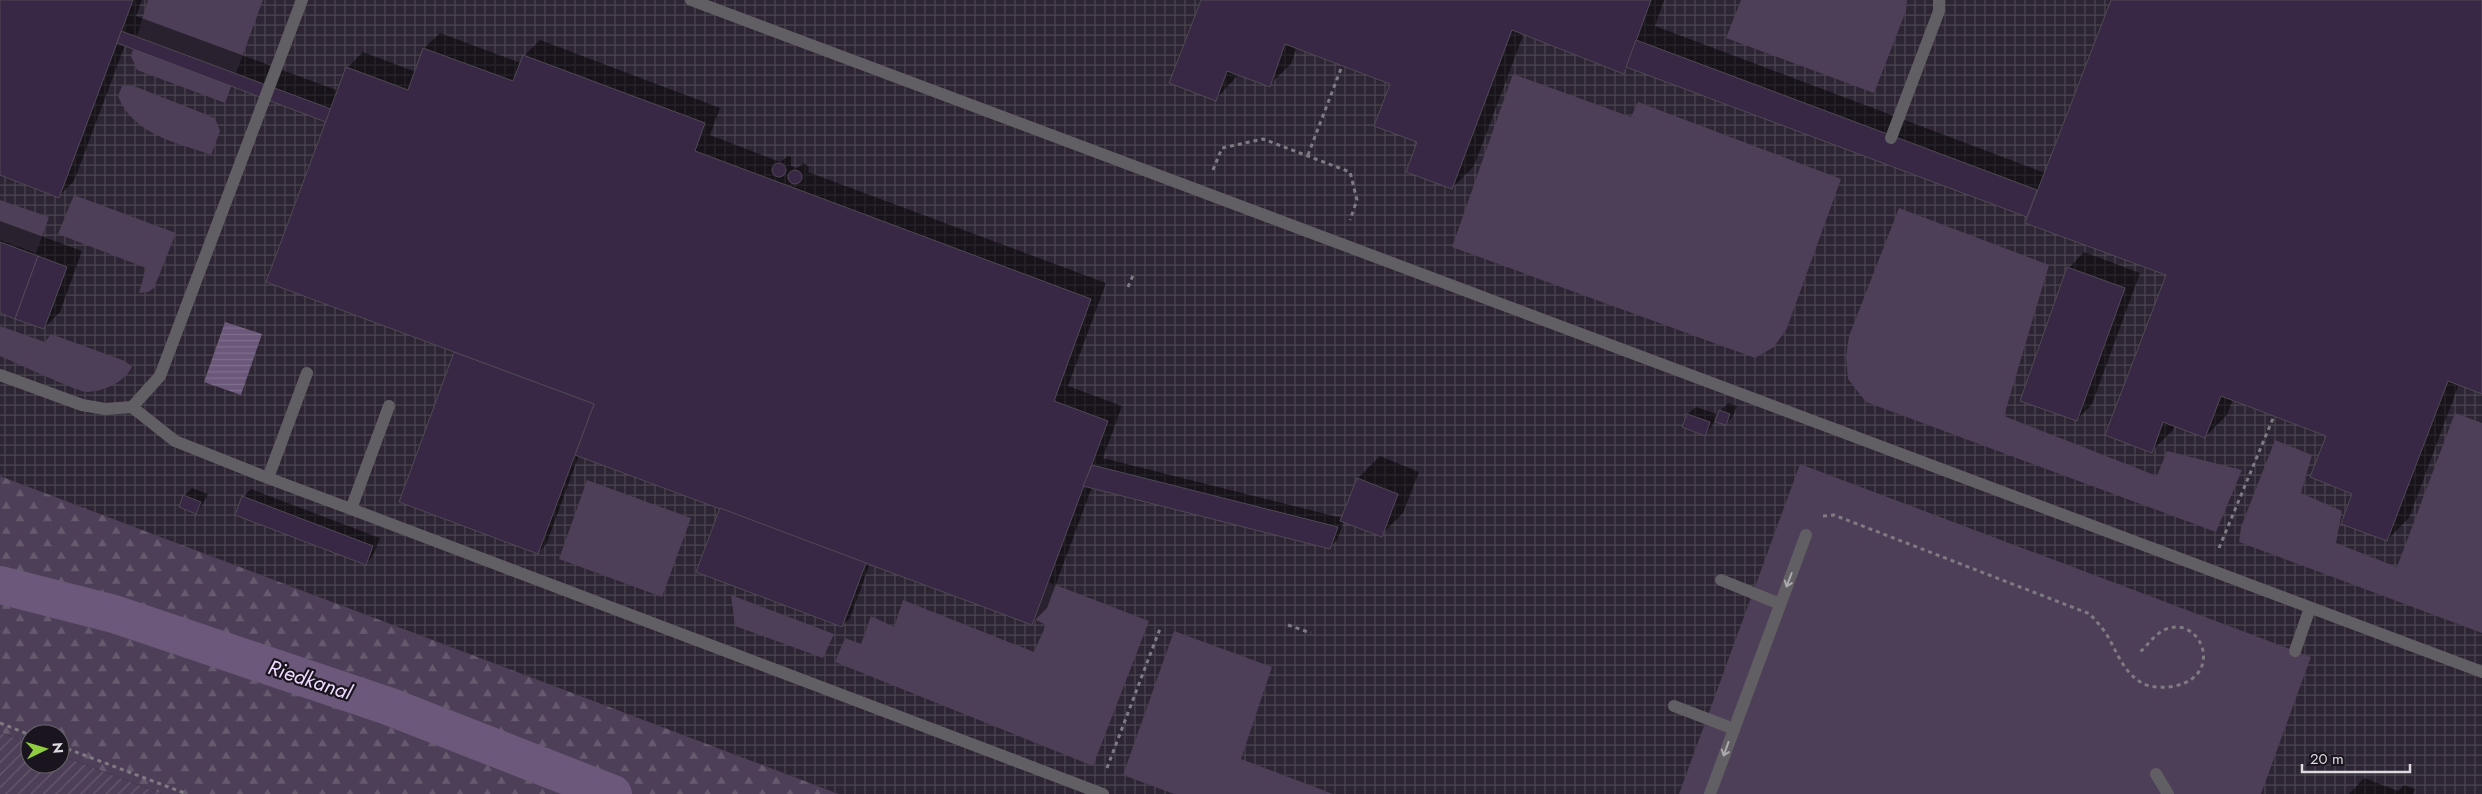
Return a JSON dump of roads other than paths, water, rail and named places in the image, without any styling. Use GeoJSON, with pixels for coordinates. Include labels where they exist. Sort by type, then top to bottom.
{"type":"FeatureCollection","features":[{"type":"Feature","properties":{"kind":"lane"},"geometry":{"type":"LineString","coordinates":[[0,375],[82,405],[105,409],[132,406],[160,376],[302,0]]}},
{"type":"Feature","properties":{"kind":"lane"},"geometry":{"type":"LineString","coordinates":[[691,0],[1205,191],[2482,672]]}},
{"type":"Feature","properties":{"kind":"lane"},"geometry":{"type":"LineString","coordinates":[[1891,138],[1939,11],[1939,0]]}},
{"type":"Feature","properties":{"kind":"lane"},"geometry":{"type":"LineString","coordinates":[[268,478],[307,374]]}},
{"type":"Feature","properties":{"kind":"lane"},"geometry":{"type":"LineString","coordinates":[[132,406],[175,441],[268,478],[1101,793]]}},
{"type":"Feature","properties":{"kind":"lane"},"geometry":{"type":"LineString","coordinates":[[350,509],[389,406]]}},
{"type":"Feature","properties":{"kind":"lane"},"geometry":{"type":"LineString","coordinates":[[1710,794],[1806,535]]}},
{"type":"Feature","properties":{"kind":"lane"},"geometry":{"type":"LineString","coordinates":[[1722,580],[1780,604]]}},
{"type":"Feature","properties":{"kind":"lane"},"geometry":{"type":"LineString","coordinates":[[2295,651],[2310,608]]}},
{"type":"Feature","properties":{"kind":"lane"},"geometry":{"type":"LineString","coordinates":[[1674,706],[1734,729]]}},
{"type":"Feature","properties":{"kind":"lane"},"geometry":{"type":"LineString","coordinates":[[2156,774],[2168,794]]}},
{"type":"Feature","properties":{"kind":"waterway","name":"Riedkanal"},"geometry":{"type":"LineString","coordinates":[[0,585],[114,614],[388,706],[613,794]]}}]}
